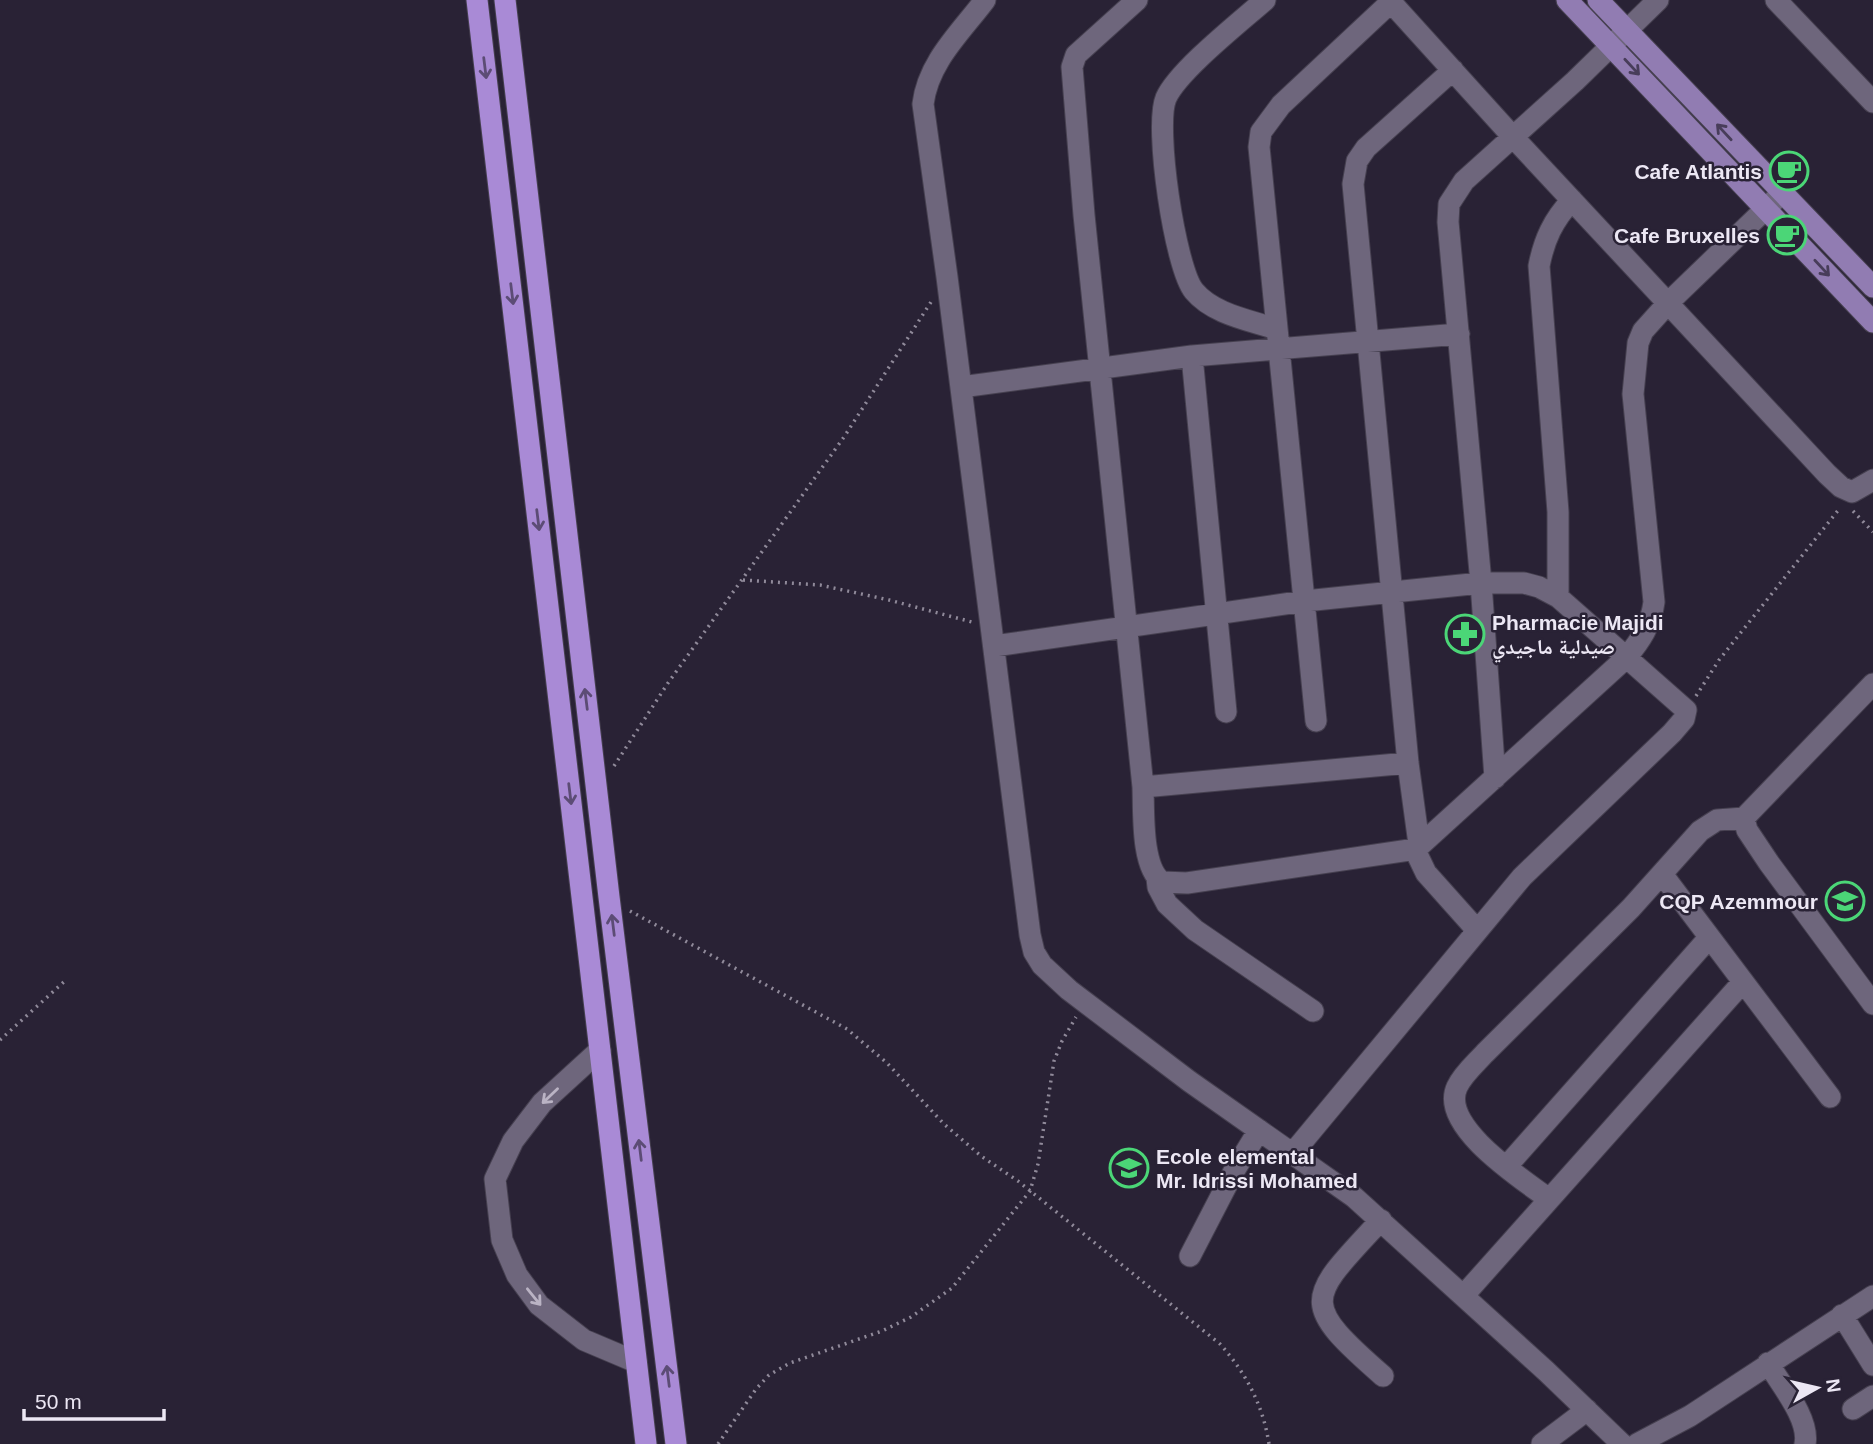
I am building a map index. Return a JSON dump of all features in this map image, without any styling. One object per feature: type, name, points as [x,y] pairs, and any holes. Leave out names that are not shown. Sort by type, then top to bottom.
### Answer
[{"type":"highway","points":[[477,0],[646,1444]]},
{"type":"highway","points":[[505,0],[609,897],[676,1444]]},
{"type":"main road","points":[[1567,0],[1873,322]]},
{"type":"main road","points":[[1598,0],[1873,287]]},
{"type":"street","points":[[985,0],[941,56],[925,88],[923,104],[1034,952],[1053,977],[1087,1004],[1381,1220],[1622,1444]]},
{"type":"street","points":[[1137,0],[1076,55],[1072,67],[1147,847],[1153,874],[1162,883],[1187,883],[1417,846],[1626,658],[1645,634],[1652,618],[1654,602],[1633,394],[1635,356],[1643,331],[1669,302],[1782,193]]},
{"type":"street","points":[[1265,0],[1174,86],[1163,109],[1161,129],[1172,211],[1184,271],[1189,283],[1211,304],[1277,339]]},
{"type":"street","points":[[1495,778],[1448,204],[1464,181],[1575,81],[1658,0]]},
{"type":"street","points":[[1776,0],[1873,103]]},
{"type":"street","points":[[1316,721],[1260,162],[1261,132],[1267,121],[1297,90],[1390,1],[1848,497],[1873,480]]},
{"type":"street","points":[[1453,70],[1366,148],[1357,160],[1354,171],[1354,211],[1393,591],[1417,846],[1415,855],[1426,873],[1476,929]]},
{"type":"street","points":[[1558,597],[1558,512],[1539,266],[1551,227],[1572,200]]},
{"type":"street","points":[[961,387],[1192,356],[1277,339],[1368,341],[1459,334]]},
{"type":"street","points":[[1192,356],[1226,712]]},
{"type":"street","points":[[993,636],[1128,628],[1305,601],[1481,583],[1524,583],[1558,597],[1686,710],[1684,719],[1672,733],[1522,877],[1476,929],[1293,1153]]},
{"type":"street","points":[[1549,1199],[1506,1167],[1478,1142],[1461,1122],[1454,1103],[1457,1087],[1485,1053],[1567,974],[1700,831],[1709,823],[1744,818],[1873,684]]},
{"type":"street","points":[[1143,787],[1408,763]]},
{"type":"street","points":[[1744,818],[1747,830],[1763,856],[1873,1004]]},
{"type":"street","points":[[1662,874],[1830,1097]]},
{"type":"street","points":[[1157,878],[1167,904],[1195,930],[1313,1011]]},
{"type":"street","points":[[1506,1167],[1709,939]]},
{"type":"street","points":[[1464,1295],[1742,983]]},
{"type":"street","points":[[600,1050],[542,1103],[513,1141],[495,1180],[502,1240],[517,1275],[539,1305],[584,1340],[636,1362]]},
{"type":"street","points":[[1190,1256],[1234,1171],[1259,1130]]},
{"type":"street","points":[[1381,1220],[1328,1279],[1321,1303],[1324,1315],[1334,1331],[1383,1377]]},
{"type":"street","points":[[1637,1444],[1690,1416],[1873,1296]]},
{"type":"street","points":[[1842,1315],[1873,1365]]},
{"type":"street","points":[[1768,1363],[1802,1419],[1806,1434],[1804,1444]]},
{"type":"street","points":[[1853,1409],[1873,1395]]},
{"type":"street","points":[[1542,1444],[1587,1410]]},
{"type":"path","points":[[610,772],[668,683],[844,437],[947,277]]},
{"type":"path","points":[[1686,710],[1719,660],[1848,497],[1873,533]]},
{"type":"path","points":[[744,580],[820,585],[889,600],[993,636]]},
{"type":"path","points":[[628,910],[847,1029],[887,1063],[944,1124],[981,1156],[1030,1191],[1220,1344],[1238,1364],[1250,1385],[1262,1415],[1269,1444]]},
{"type":"path","points":[[0,1040],[67,979]]},
{"type":"path","points":[[718,1444],[769,1375],[790,1363],[883,1331],[911,1317],[951,1288],[1030,1191],[1038,1164],[1054,1061],[1069,1026],[1087,1004]]},
{"type":"place","name":"Cafe Atlantis","points":[[1789,171]]},
{"type":"place","name":"Cafe Bruxelles","points":[[1787,235]]},
{"type":"place","name":"Pharmacie Majidi صيدلية ماجيدي","points":[[1465,634]]},
{"type":"place","name":"CQP Azemmour","points":[[1845,901]]},
{"type":"place","name":"Ecole elemental Mr. Idrissi Mohamed","points":[[1129,1168]]}]
